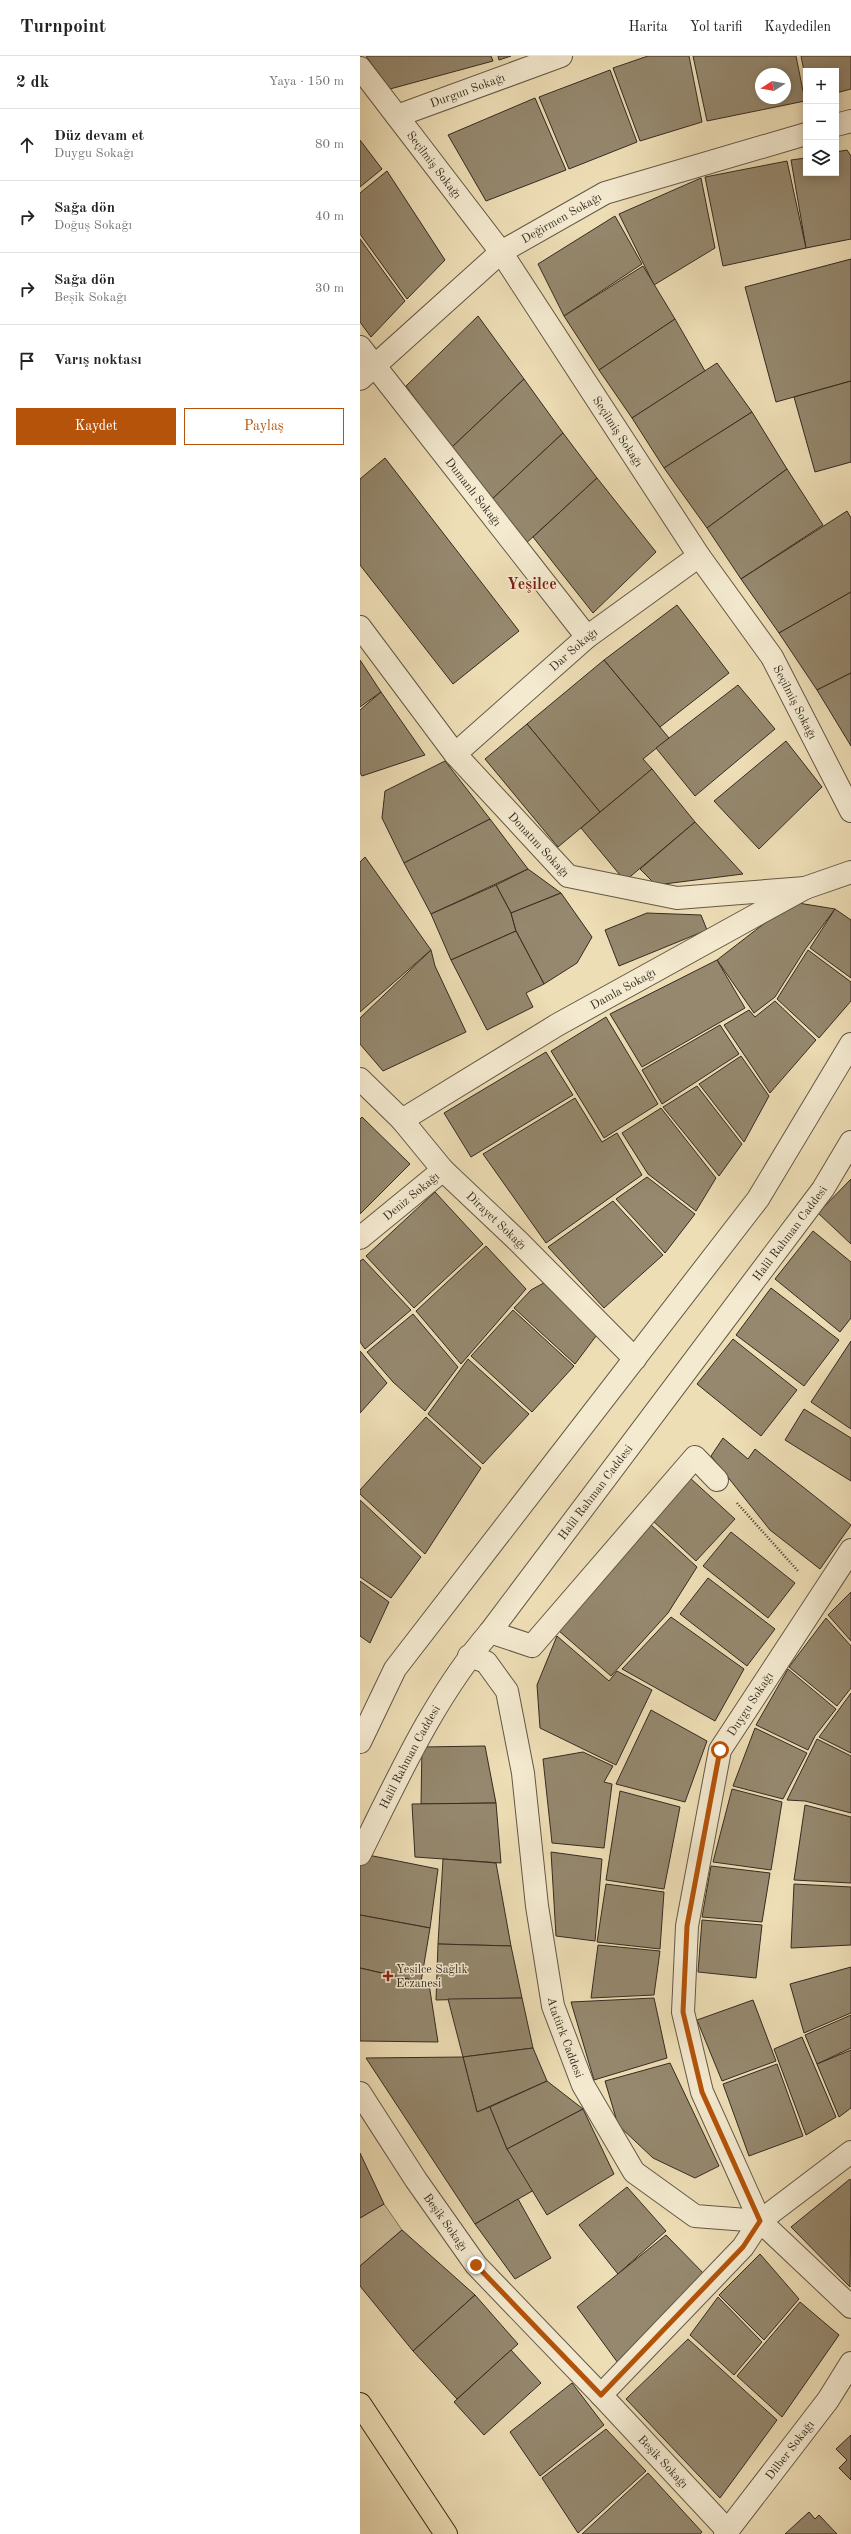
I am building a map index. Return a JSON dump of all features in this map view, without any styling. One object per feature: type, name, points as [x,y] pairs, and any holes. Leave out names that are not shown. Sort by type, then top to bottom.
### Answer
[{"type":"main road","points":[[360,2404],[446,2534]]},
{"type":"street","name":"Durgun Sokağı","points":[[397,116],[561,56]]},
{"type":"street","name":"Seçilmiş Sokağı","points":[[360,68],[501,252],[699,556],[772,657],[851,811]]},
{"type":"street","points":[[839,124],[851,121]]},
{"type":"street","name":"Değirmen Sokağı","points":[[367,372],[501,252],[605,193],[803,135]]},
{"type":"street","name":"Dumanlı Sokağı","points":[[360,347],[367,372],[587,637]]},
{"type":"street","name":"Dar Sokağı","points":[[455,754],[587,637],[699,556]]},
{"type":"street","name":"Donatım Sokağı","points":[[360,627],[455,754],[568,876],[678,898],[805,888]]},
{"type":"street","name":"Damla Sokağı","points":[[402,1120],[557,1025],[805,888],[851,872]]},
{"type":"street","points":[[360,1742],[395,1669],[758,1199],[851,1044]]},
{"type":"street","name":"Dirayet Sokağı","points":[[360,1079],[402,1120],[443,1170],[518,1241],[635,1359]]},
{"type":"street","name":"Halil Rahman Caddesi","points":[[360,1854],[413,1750],[469,1656],[490,1632],[824,1189],[851,1142]]},
{"type":"street","name":"Deniz Sokağı","points":[[360,1238],[443,1170]]},
{"type":"street","points":[[490,1632],[532,1646],[695,1458],[717,1480]]},
{"type":"street","name":"Duygu Sokağı","points":[[760,2221],[702,2092],[683,2012],[687,1926],[720,1750],[819,1596],[851,1550]]},
{"type":"street","name":"Atatürk Caddesi","points":[[469,1656],[486,1662],[507,1691],[523,1773],[537,1906],[553,2006],[583,2085],[634,2172],[695,2216],[760,2221]]},
{"type":"street","name":"Beşik Sokağı","points":[[360,2093],[416,2180],[476,2265],[601,2395],[726,2533]]},
{"type":"street","points":[[601,2395],[743,2247],[760,2221],[851,2152]]},
{"type":"street","points":[[760,2221],[851,2307]]},
{"type":"street","name":"Dilber Sokağı","points":[[726,2533],[828,2400],[851,2363]]},
{"type":"path","points":[[717,1480],[819,1596]]},
{"type":"shaded area","points":[[384,2204],[402,2230],[360,2266],[360,2218]]},
{"type":"building","points":[[366,56],[491,56],[493,61],[390,89]]},
{"type":"building","points":[[498,56],[511,56],[499,60]]},
{"type":"building","points":[[648,56],[689,56],[702,122],[640,141],[613,68]]},
{"type":"building","points":[[693,56],[796,56],[803,91],[803,101],[791,104],[791,68],[755,68],[755,104],[790,104],[707,121]]},
{"type":"building","points":[[801,56],[851,56],[851,89],[839,92],[839,68],[803,68]]},
{"type":"building","points":[[610,70],[637,142],[569,169],[539,97]]},
{"type":"building","points":[[535,98],[566,170],[486,201],[448,135]]},
{"type":"building","points":[[360,140],[382,169],[360,187]]},
{"type":"building","points":[[847,150],[851,156],[851,239],[806,248],[791,160],[803,158],[803,176],[839,176],[839,151]]},
{"type":"building","points":[[787,161],[806,248],[723,266],[705,177]]},
{"type":"building","points":[[387,171],[445,260],[407,299],[360,234],[360,193]]},
{"type":"building","points":[[701,178],[715,248],[654,285],[619,214]]},
{"type":"building","points":[[615,216],[642,264],[564,316],[538,264]]},
{"type":"building","points":[[360,239],[405,301],[371,337],[360,322]]},
{"type":"building","points":[[851,259],[851,381],[776,402],[745,287]]},
{"type":"building","points":[[643,266],[675,319],[599,370],[564,316]]},
{"type":"building","points":[[478,316],[524,379],[451,448],[406,386]]},
{"type":"building","points":[[675,319],[705,371],[632,418],[599,370]]},
{"type":"building","points":[[717,363],[752,412],[664,468],[632,418]]},
{"type":"building","points":[[524,379],[563,433],[490,501],[451,448]]},
{"type":"building","points":[[851,381],[851,462],[815,472],[794,397]]},
{"type":"building","points":[[752,412],[787,469],[707,528],[664,468]]},
{"type":"building","points":[[563,433],[597,478],[523,546],[490,501]]},
{"type":"building","points":[[385,458],[519,631],[453,684],[360,565],[360,479]]},
{"type":"building","points":[[787,469],[823,525],[741,579],[707,528]]},
{"type":"building","points":[[597,478],[656,552],[593,613],[533,537]]},
{"type":"building","points":[[847,511],[851,518],[851,592],[779,633],[741,579]]},
{"type":"building","points":[[851,592],[851,673],[817,690],[779,633]]},
{"type":"building","points":[[677,605],[729,673],[660,727],[604,660]]},
{"type":"building","points":[[360,660],[381,692],[360,707]]},
{"type":"building","points":[[604,660],[669,738],[643,759],[652,769],[600,812],[527,724]]},
{"type":"building","points":[[851,673],[851,746],[817,690]]},
{"type":"building","points":[[738,685],[775,729],[695,796],[656,748]]},
{"type":"building","points":[[381,692],[425,755],[362,776],[360,773],[360,710]]},
{"type":"building","points":[[527,724],[600,812],[558,847],[485,759]]},
{"type":"building","points":[[786,741],[822,787],[759,849],[714,801]]},
{"type":"building","points":[[445,761],[490,819],[404,863],[382,818],[385,791]]},
{"type":"building","points":[[652,769],[695,822],[625,881],[581,828]]},
{"type":"building","points":[[490,819],[528,869],[431,914],[404,863]]},
{"type":"building","points":[[695,822],[743,874],[656,885],[640,869]]},
{"type":"building","points":[[365,857],[431,950],[360,1012],[360,862]]},
{"type":"building","points":[[528,869],[561,893],[511,913],[496,885]]},
{"type":"building","points":[[496,885],[511,913],[516,931],[451,960],[431,914]]},
{"type":"building","points":[[561,893],[592,937],[577,963],[544,984],[516,931],[511,913]]},
{"type":"building","points":[[792,902],[835,909],[806,948],[775,997],[754,1013],[717,960]]},
{"type":"building","points":[[835,909],[851,920],[851,978],[810,948]]},
{"type":"building","points":[[647,913],[701,915],[707,930],[619,966],[605,930]]},
{"type":"building","points":[[516,931],[544,984],[526,993],[533,1007],[487,1030],[451,960]]},
{"type":"building","points":[[431,950],[435,966],[466,1032],[383,1071],[360,1044],[360,1018]]},
{"type":"building","points":[[808,950],[851,982],[851,1001],[819,1038],[777,999]]},
{"type":"building","points":[[717,960],[745,1008],[642,1067],[610,1014]]},
{"type":"building","points":[[775,1001],[816,1040],[770,1093],[724,1025],[749,1010],[755,1017]]},
{"type":"building","points":[[606,1017],[658,1104],[604,1138],[551,1051]]},
{"type":"building","points":[[720,1025],[739,1054],[662,1104],[642,1070]]},
{"type":"building","points":[[546,1052],[573,1095],[471,1157],[444,1113]]},
{"type":"building","points":[[741,1056],[769,1096],[744,1142],[699,1084]]},
{"type":"building","points":[[697,1086],[742,1144],[719,1176],[663,1107]]},
{"type":"building","points":[[575,1098],[602,1142],[617,1133],[642,1175],[546,1243],[483,1154]]},
{"type":"building","points":[[661,1108],[716,1178],[696,1211],[648,1174],[622,1133]]},
{"type":"building","points":[[362,1117],[410,1164],[360,1214],[360,1119]]},
{"type":"building","points":[[647,1177],[695,1214],[665,1253],[616,1199]]},
{"type":"building","points":[[851,1179],[851,1244],[818,1213]]},
{"type":"building","points":[[435,1192],[483,1244],[414,1308],[366,1256]]},
{"type":"building","points":[[613,1201],[663,1255],[604,1308],[548,1247]]},
{"type":"building","points":[[813,1231],[851,1262],[851,1318],[840,1332],[775,1279]]},
{"type":"building","points":[[486,1246],[526,1289],[461,1364],[416,1311]]},
{"type":"building","points":[[363,1259],[411,1310],[365,1349],[360,1342],[360,1261]]},
{"type":"building","points":[[551,1279],[596,1336],[575,1364],[514,1308],[531,1290]]},
{"type":"building","points":[[771,1288],[839,1340],[804,1386],[736,1335]]},
{"type":"building","points":[[513,1310],[574,1366],[532,1412],[471,1356]]},
{"type":"building","points":[[413,1314],[458,1367],[425,1411],[393,1382],[367,1352]]},
{"type":"building","points":[[733,1339],[797,1390],[761,1436],[697,1384]]},
{"type":"building","points":[[851,1341],[851,1429],[811,1402]]},
{"type":"building","points":[[360,1351],[387,1383],[360,1413]]},
{"type":"building","points":[[468,1359],[529,1414],[483,1464],[428,1414]]},
{"type":"building","points":[[804,1409],[851,1438],[851,1481],[785,1440]]},
{"type":"building","points":[[426,1417],[481,1468],[425,1554],[360,1494],[360,1490]]},
{"type":"building","points":[[723,1438],[748,1459],[755,1449],[851,1525],[820,1569],[770,1530],[711,1456]]},
{"type":"building","points":[[690,1478],[735,1519],[696,1561],[652,1520]]},
{"type":"building","points":[[360,1500],[421,1557],[391,1598],[360,1577]]},
{"type":"building","points":[[650,1524],[697,1567],[668,1613],[611,1676],[559,1631]]},
{"type":"building","points":[[731,1532],[795,1583],[768,1618],[703,1566]]},
{"type":"building","points":[[708,1578],[775,1629],[747,1666],[680,1614]]},
{"type":"building","points":[[360,1581],[389,1602],[370,1643],[360,1636]]},
{"type":"building","points":[[851,1592],[851,1641],[828,1615]]},
{"type":"building","points":[[671,1617],[744,1669],[715,1721],[622,1669]]},
{"type":"building","points":[[826,1618],[851,1646],[851,1688],[837,1706],[789,1667]]},
{"type":"building","points":[[557,1636],[609,1681],[617,1671],[652,1690],[616,1765],[540,1728],[537,1685]]},
{"type":"building","points":[[788,1669],[836,1709],[815,1736],[808,1750],[756,1725]]},
{"type":"building","points":[[851,1693],[851,1753],[819,1737]]},
{"type":"building","points":[[651,1710],[707,1741],[685,1802],[616,1784]]},
{"type":"building","points":[[755,1728],[807,1753],[783,1799],[733,1786]]},
{"type":"building","points":[[817,1739],[851,1756],[851,1813],[805,1801],[787,1800]]},
{"type":"building","points":[[485,1746],[496,1803],[421,1804],[422,1747]]},
{"type":"building","points":[[583,1752],[613,1766],[604,1782],[612,1784],[604,1848],[552,1843],[543,1759]]},
{"type":"building","points":[[732,1789],[782,1802],[771,1870],[713,1862]]},
{"type":"building","points":[[620,1791],[680,1807],[664,1889],[606,1880]]},
{"type":"building","points":[[496,1803],[501,1863],[415,1857],[412,1804]]},
{"type":"building","points":[[805,1805],[851,1817],[851,1883],[794,1880]]},
{"type":"building","points":[[551,1852],[602,1859],[595,1941],[556,1936]]},
{"type":"building","points":[[363,1854],[438,1869],[430,1928],[360,1915],[360,1866]]},
{"type":"building","points":[[443,1859],[496,1863],[511,1946],[438,1944]]},
{"type":"building","points":[[711,1866],[770,1873],[762,1922],[702,1917]]},
{"type":"building","points":[[606,1884],[664,1892],[660,1949],[597,1942]]},
{"type":"building","points":[[794,1884],[851,1887],[851,1945],[791,1948]]},
{"type":"building","points":[[360,1915],[430,1928],[421,1982],[360,1968]]},
{"type":"building","points":[[702,1920],[762,1925],[756,1978],[698,1972]]},
{"type":"building","points":[[438,1944],[511,1946],[522,1998],[436,2000]]},
{"type":"building","points":[[598,1945],[660,1951],[654,1995],[591,1998]]},
{"type":"building","points":[[851,1967],[851,2013],[804,2033],[790,1984]]},
{"type":"building","points":[[360,1968],[429,1984],[438,2042],[360,2041]]},
{"type":"building","points":[[522,1998],[533,2048],[463,2057],[448,1999]]},
{"type":"building","points":[[654,1998],[667,2058],[594,2080],[571,2002]]},
{"type":"building","points":[[753,2000],[776,2061],[722,2081],[697,2020]]},
{"type":"building","points":[[851,2015],[851,2048],[817,2064],[805,2035]]},
{"type":"building","points":[[802,2037],[836,2117],[806,2135],[774,2049]]},
{"type":"building","points":[[533,2048],[547,2081],[477,2112],[463,2057]]},
{"type":"building","points":[[851,2050],[851,2108],[839,2117],[817,2064]]},
{"type":"building","points":[[463,2057],[477,2112],[490,2107],[507,2149],[534,2190],[475,2224],[366,2058]]},
{"type":"building","points":[[670,2063],[719,2166],[695,2178],[653,2158],[618,2125],[605,2081]]},
{"type":"building","points":[[777,2064],[803,2136],[749,2156],[723,2084]]},
{"type":"building","points":[[547,2081],[583,2109],[507,2149],[490,2107]]},
{"type":"building","points":[[583,2109],[614,2174],[547,2215],[507,2149]]},
{"type":"building","points":[[360,2153],[384,2204],[360,2218]]},
{"type":"building","points":[[850,2179],[851,2181],[850,2287],[791,2227]]},
{"type":"building","points":[[627,2187],[666,2231],[618,2274],[579,2225]]},
{"type":"building","points":[[518,2199],[551,2258],[515,2279],[475,2224]]},
{"type":"building","points":[[402,2230],[475,2295],[413,2351],[360,2286],[360,2266]]},
{"type":"building","points":[[666,2235],[707,2277],[618,2363],[577,2307]]},
{"type":"building","points":[[760,2254],[799,2299],[764,2340],[719,2295]]},
{"type":"building","points":[[475,2295],[518,2344],[457,2399],[413,2351]]},
{"type":"building","points":[[718,2297],[762,2342],[734,2375],[690,2335]]},
{"type":"building","points":[[800,2302],[839,2335],[782,2417],[737,2376]]},
{"type":"building","points":[[688,2339],[777,2420],[720,2498],[626,2399]]},
{"type":"building","points":[[511,2350],[541,2383],[484,2435],[454,2402]]},
{"type":"building","points":[[572,2383],[604,2425],[540,2476],[510,2432]]},
{"type":"building","points":[[606,2429],[646,2471],[578,2533],[542,2478]]},
{"type":"building","points":[[851,2435],[851,2480],[839,2468],[847,2460],[836,2449]]},
{"type":"building","points":[[648,2473],[702,2532],[700,2534],[582,2534]]},
{"type":"building","points":[[809,2512],[815,2519],[819,2515],[837,2534],[785,2534]]},
{"type":"place","name":"Yeşilce Sağlık Eczanesi","points":[[388,1976]]},
{"type":"district","name":"Yeşilce","points":[[532,583]]},
{"type":"route","points":[[476,2265],[601,2395],[743,2247],[760,2221],[702,2092],[683,2012],[687,1926],[720,1750]]}]
